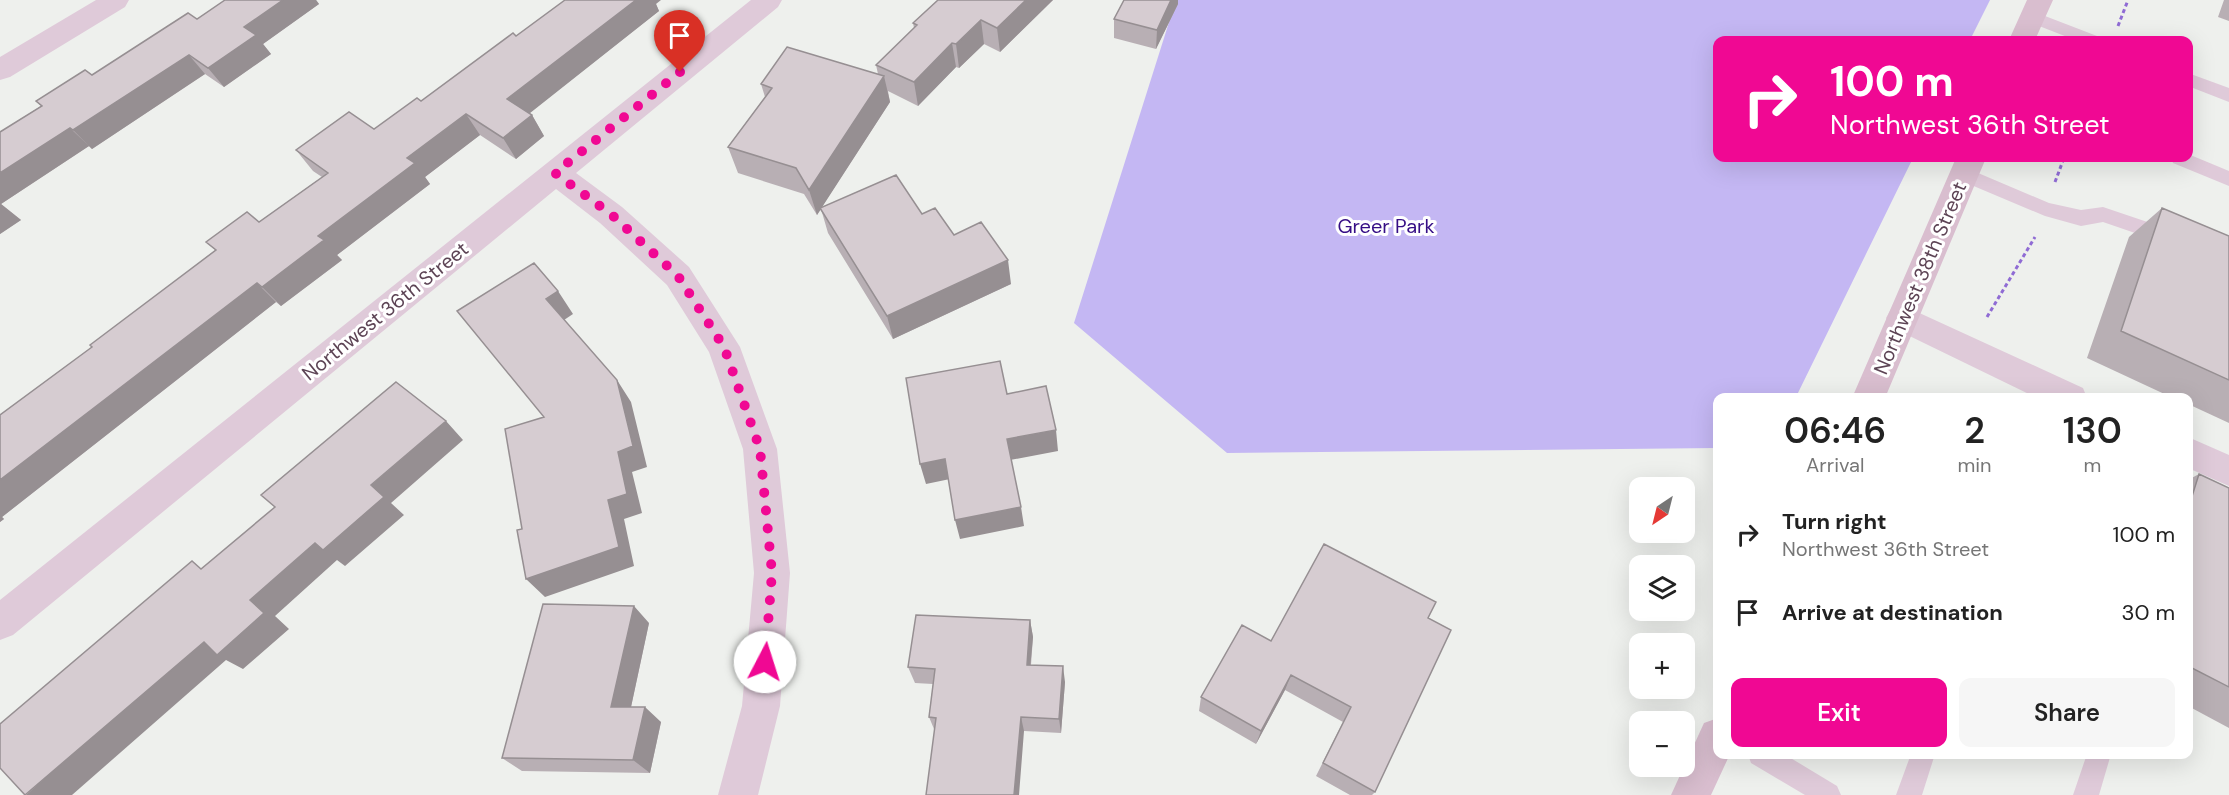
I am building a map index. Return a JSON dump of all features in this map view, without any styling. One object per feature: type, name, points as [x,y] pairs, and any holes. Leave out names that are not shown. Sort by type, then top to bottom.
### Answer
[{"type":"main road","name":"Northwest 38th Street","points":[[1870,393],[1968,166]]},
{"type":"main road","points":[[1691,795],[1713,748]]},
{"type":"street","points":[[0,70],[116,0]]},
{"type":"street","name":"Northwest 36th Street","points":[[0,623],[769,0]]},
{"type":"street","points":[[555,173],[612,215],[678,276],[724,347],[760,449],[772,573],[761,706],[738,795]]},
{"type":"street","points":[[1902,318],[2061,393]]},
{"type":"street","points":[[2193,454],[2229,471]]},
{"type":"lane","points":[[2031,19],[2080,36]]},
{"type":"lane","points":[[2193,81],[2229,95]]},
{"type":"lane","points":[[2190,162],[2229,178]]},
{"type":"lane","points":[[1968,166],[2045,208],[2080,218],[2103,214],[2186,244]]},
{"type":"lane","points":[[1768,759],[1828,795]]},
{"type":"lane","points":[[1909,795],[1921,759]]},
{"type":"lane","points":[[2086,795],[2097,759]]},
{"type":"path","points":[[2117,30],[2128,0]]},
{"type":"path","points":[[1970,350],[2035,237],[2062,162]]},
{"type":"green space","name":"Greer Park","points":[[1176,0],[1990,0],[1972,36],[1713,36],[1713,162],[1911,162],[1798,393],[1713,393],[1713,448],[1227,453],[1074,323]]},
{"type":"building","points":[[225,0],[283,0],[244,27],[256,35],[208,68],[189,55],[73,130],[70,128],[0,173],[0,132],[42,106],[36,101],[85,70],[92,75],[188,13],[197,19]]},
{"type":"building","points":[[565,0],[636,0],[507,99],[532,115],[503,138],[466,114],[407,158],[415,163],[318,236],[324,240],[262,287],[257,283],[0,480],[0,415],[92,347],[90,345],[216,250],[206,242],[247,212],[259,222],[328,173],[296,150],[349,112],[374,129],[417,98],[421,101],[513,33],[516,36]]},
{"type":"building","points":[[938,0],[1026,0],[997,28],[981,20],[956,44],[952,43],[914,82],[876,65],[917,25],[913,23]]},
{"type":"building","points":[[1124,0],[1171,0],[1157,30],[1114,19]]},
{"type":"building","points":[[787,47],[884,76],[809,190],[796,168],[728,147],[772,88],[761,84]]},
{"type":"building","points":[[896,175],[922,214],[935,208],[954,235],[981,222],[1008,260],[887,316],[820,208]]},
{"type":"building","points":[[2162,208],[2229,236],[2229,380],[2121,331]]},
{"type":"building","points":[[534,263],[558,291],[546,299],[617,380],[633,446],[618,452],[627,494],[608,500],[619,547],[526,579],[517,530],[522,529],[505,429],[544,417],[457,311]]},
{"type":"building","points":[[1000,361],[1007,394],[1046,386],[1056,430],[1007,439],[1021,507],[955,520],[945,459],[920,464],[906,378]]},
{"type":"building","points":[[396,382],[446,421],[371,485],[384,497],[323,550],[315,543],[250,600],[264,613],[217,655],[204,642],[25,795],[0,768],[0,724],[192,561],[201,569],[275,507],[261,495]]},
{"type":"building","points":[[2199,474],[2229,488],[2229,687],[2193,669],[2193,493]]},
{"type":"building","points":[[1324,544],[1436,602],[1428,618],[1451,630],[1375,792],[1323,763],[1351,707],[1291,675],[1261,731],[1201,697],[1242,625],[1271,641]]},
{"type":"building","points":[[543,604],[634,606],[611,707],[645,707],[633,760],[502,758]]},
{"type":"building","points":[[916,615],[1030,620],[1027,665],[1063,666],[1059,719],[1021,717],[1014,795],[926,795],[936,718],[929,717],[935,669],[908,667]]},
{"type":"route","points":[[680,72],[555,173],[612,215],[678,276],[724,347],[760,449],[772,573],[765,662]]}]
